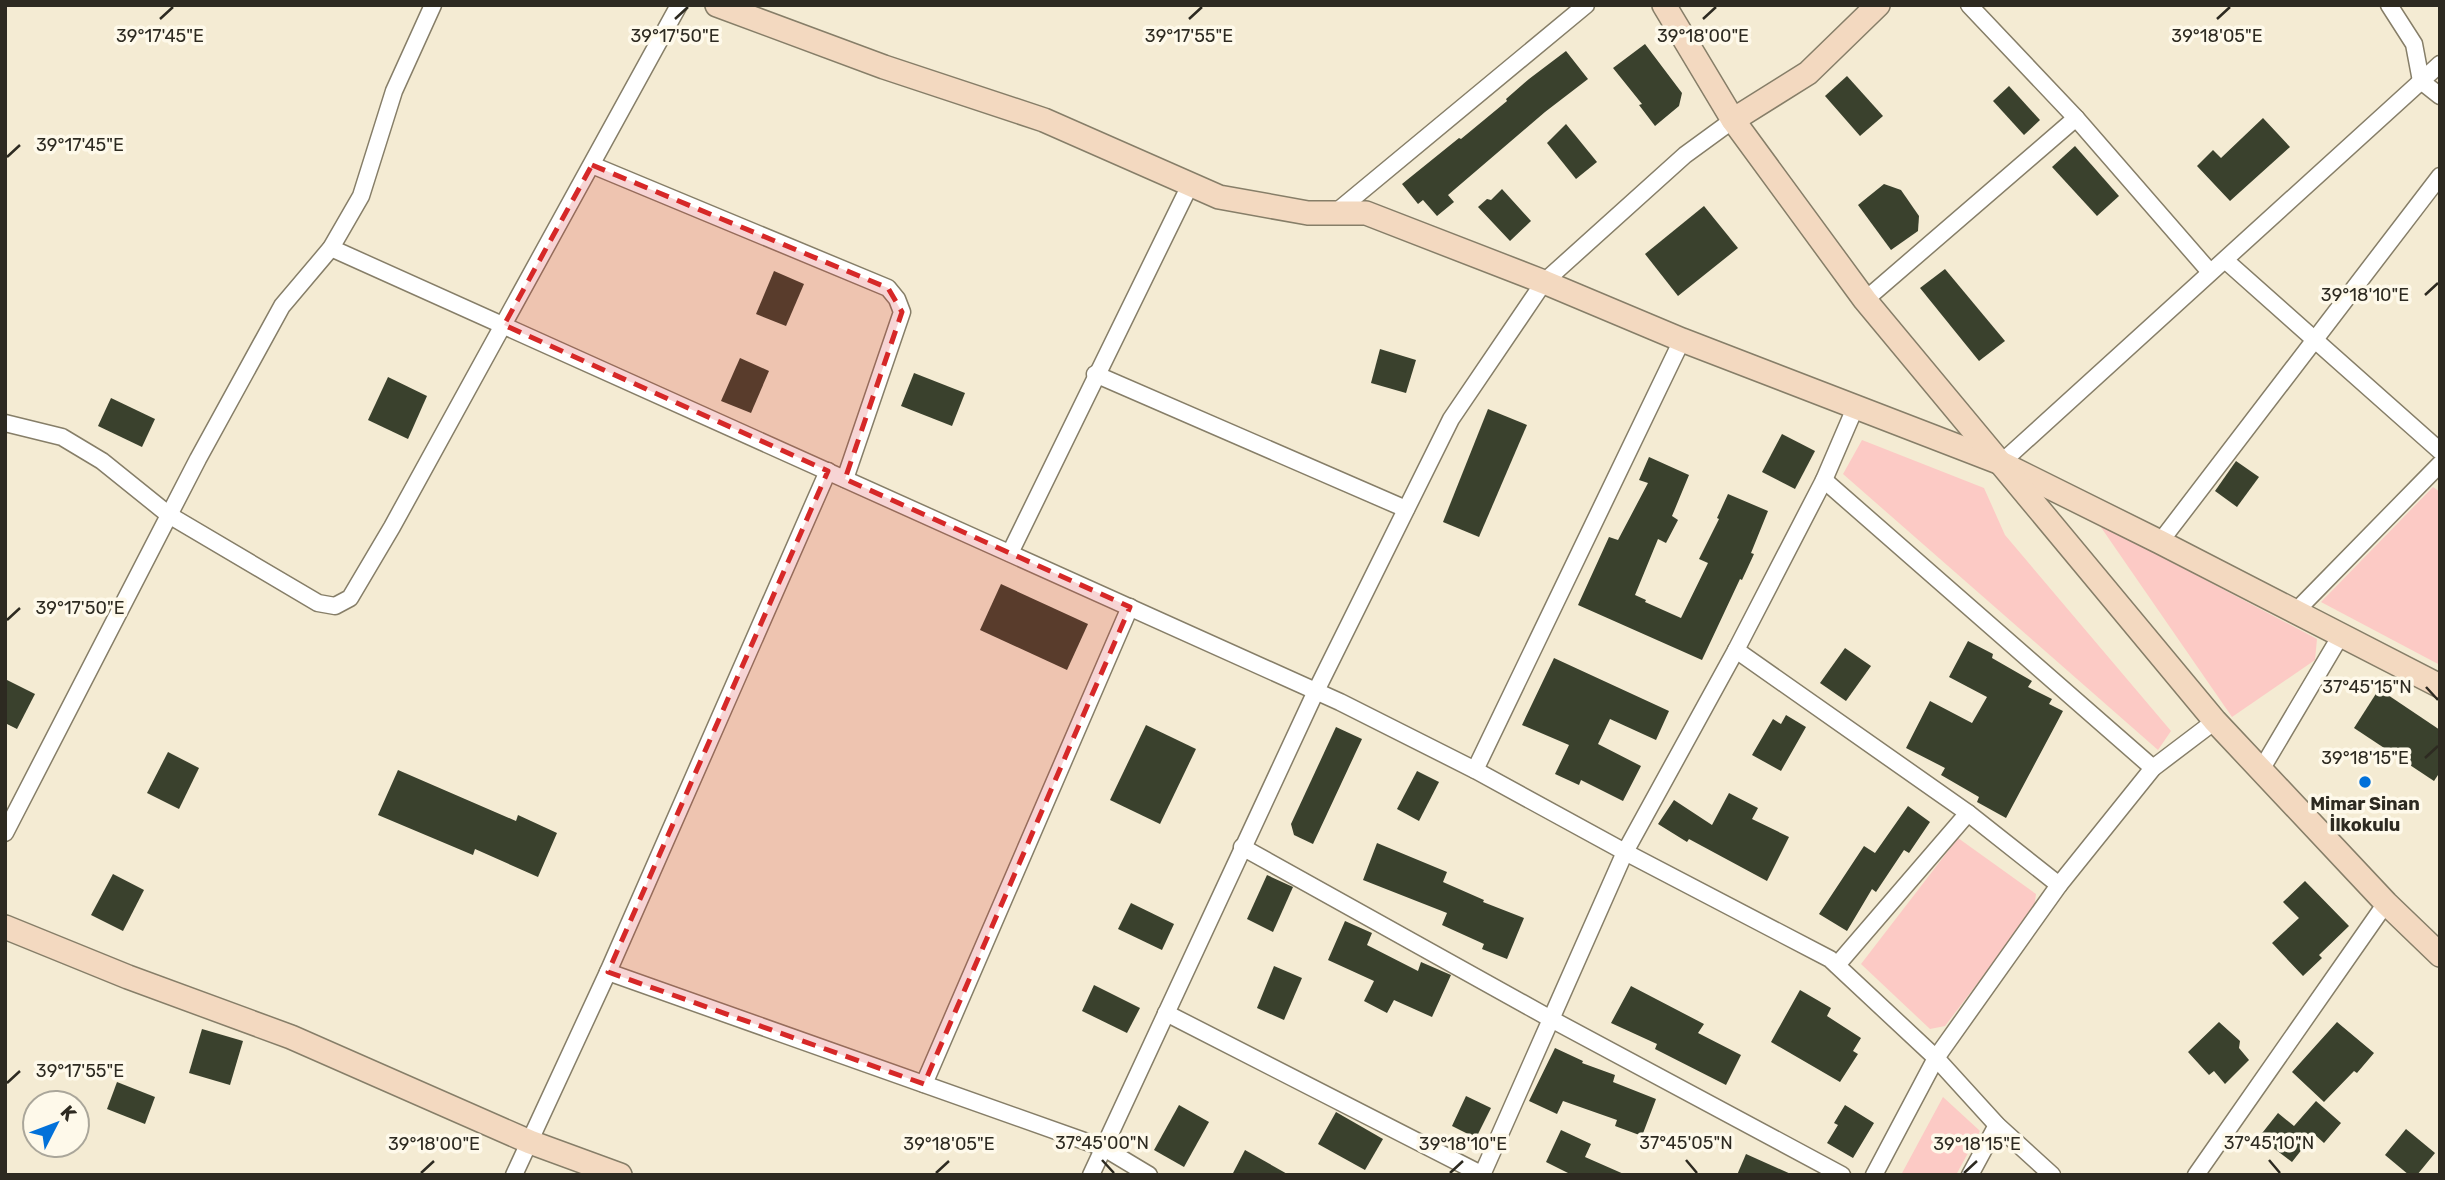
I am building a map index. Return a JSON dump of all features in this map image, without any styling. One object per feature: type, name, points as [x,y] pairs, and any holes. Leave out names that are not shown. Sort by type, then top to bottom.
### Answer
[{"type":"street","points":[[5,833],[169,515],[282,306],[331,248],[361,196],[394,91],[433,5]]},
{"type":"street","points":[[5,423],[62,437],[102,461],[169,515],[318,603],[335,606],[350,598],[504,326],[679,5]]},
{"type":"street","points":[[717,5],[884,67],[1044,120],[1219,197],[1308,213],[1366,213],[1544,282],[1682,340],[2001,463],[2439,685]]},
{"type":"street","points":[[1335,213],[1586,5]]},
{"type":"street","points":[[1664,5],[1733,120],[1865,300],[2216,721],[2386,903],[2440,955]]},
{"type":"street","points":[[1091,1175],[1316,691],[1451,419],[1544,282],[1685,155],[1733,120],[1808,72],[1878,5]]},
{"type":"street","points":[[1969,5],[2076,118],[2210,272]]},
{"type":"street","points":[[2389,5],[2414,44],[2421,81],[2440,96]]},
{"type":"street","points":[[2001,463],[2440,64]]},
{"type":"street","points":[[1865,300],[2076,118]]},
{"type":"street","points":[[592,165],[888,288],[897,299],[902,312],[845,479]]},
{"type":"street","points":[[2160,542],[2440,176]]},
{"type":"street","points":[[1010,553],[1190,185]]},
{"type":"street","points":[[331,248],[1316,691],[1475,769],[1625,852],[1830,959],[1936,1058],[1997,1125],[2052,1175]]},
{"type":"street","points":[[2225,260],[2440,451]]},
{"type":"street","points":[[1475,769],[1682,340]]},
{"type":"street","points":[[1096,374],[1406,509]]},
{"type":"street","points":[[1166,1013],[1483,1175],[1625,852],[1736,650],[1824,480],[1855,408]]},
{"type":"street","points":[[2296,611],[2438,468]]},
{"type":"street","points":[[514,1175],[608,972],[828,471]]},
{"type":"street","points":[[1824,480],[2153,768]]},
{"type":"street","points":[[924,1084],[1130,607]]},
{"type":"street","points":[[2261,770],[2341,635]]},
{"type":"street","points":[[1736,650],[1968,813],[2059,885]]},
{"type":"street","points":[[1874,1175],[1936,1058],[2059,885],[2153,768],[2216,721]]},
{"type":"street","points":[[1837,965],[1968,813]]},
{"type":"street","points":[[1242,847],[1842,1175]]},
{"type":"street","points":[[2196,1175],[2386,903]]},
{"type":"street","points":[[5,927],[128,977],[291,1037],[530,1142],[620,1175]]},
{"type":"street","points":[[608,972],[1104,1148],[1149,1175]]},
{"type":"street","points":[[1970,1175],[1997,1125]]},
{"type":"highlighted area","points":[[592,165],[888,288],[902,312],[845,479],[1130,607],[924,1084],[608,972],[828,471],[504,325]]},
{"type":"shaded area","points":[[1862,440],[1984,488],[2005,535],[2171,731],[2158,750],[1843,474]]},
{"type":"shaded area","points":[[2433,487],[2440,492],[2440,665],[2321,602]]},
{"type":"shaded area","points":[[2098,523],[2317,639],[2315,660],[2232,717]]},
{"type":"shaded area","points":[[1958,838],[2036,894],[2034,909],[1945,1026],[1930,1029],[1861,964]]},
{"type":"shaded area","points":[[1943,1097],[1980,1131],[1956,1175],[1901,1175]]},
{"type":"building","points":[[1645,44],[1682,93],[1679,106],[1655,126],[1639,105],[1642,104],[1613,68]]},
{"type":"building","points":[[1566,51],[1588,79],[1448,195],[1454,202],[1437,216],[1423,200],[1418,204],[1402,184],[1461,139],[1529,79]]},
{"type":"building","points":[[1847,76],[1883,116],[1860,136],[1825,96]]},
{"type":"building","points":[[2009,86],[2040,120],[2024,135],[1993,101]]},
{"type":"building","points":[[2263,118],[2290,147],[2230,201],[2197,166],[2213,150],[2221,158]]},
{"type":"building","points":[[1566,124],[1597,162],[1576,179],[1547,143]]},
{"type":"building","points":[[2075,146],[2119,196],[2097,216],[2052,167]]},
{"type":"building","points":[[1884,184],[1901,190],[1919,216],[1918,231],[1891,250],[1858,205]]},
{"type":"building","points":[[1502,189],[1531,221],[1510,241],[1478,207],[1487,199],[1491,200]]},
{"type":"building","points":[[1704,206],[1738,248],[1678,296],[1645,254]]},
{"type":"building","points":[[1945,269],[2005,341],[1979,361],[1920,288]]},
{"type":"building","points":[[774,271],[804,284],[786,326],[756,314]]},
{"type":"building","points":[[1380,349],[1416,360],[1406,393],[1371,383]]},
{"type":"building","points":[[740,358],[769,371],[751,413],[721,401]]},
{"type":"building","points":[[914,373],[965,393],[952,426],[901,406]]},
{"type":"building","points":[[388,377],[427,396],[408,439],[368,420]]},
{"type":"building","points":[[111,398],[155,419],[142,447],[98,426]]},
{"type":"building","points":[[1488,409],[1527,425],[1479,537],[1443,522]]},
{"type":"building","points":[[1782,434],[1815,451],[1795,489],[1762,472]]},
{"type":"building","points":[[1649,457],[1689,475],[1672,516],[1678,520],[1666,543],[1658,539],[1635,595],[1646,600],[1645,602],[1681,618],[1708,563],[1699,559],[1728,494],[1768,511],[1751,553],[1754,554],[1702,660],[1578,605],[1609,537],[1618,540],[1648,483],[1639,480]]},
{"type":"building","points":[[2236,461],[2259,477],[2237,507],[2215,491]]},
{"type":"building","points":[[1001,584],[1088,624],[1067,670],[980,630]]},
{"type":"building","points":[[1968,641],[1993,654],[1992,658],[2032,681],[2028,687],[2052,699],[2049,704],[2063,711],[2006,818],[1977,802],[1979,797],[1941,775],[1945,768],[1906,748],[1930,701],[1972,723],[1987,697],[1949,677]]},
{"type":"building","points":[[1845,648],[1871,666],[1846,701],[1820,683]]},
{"type":"building","points":[[1554,658],[1669,711],[1656,740],[1610,719],[1598,744],[1641,766],[1623,801],[1581,780],[1579,785],[1555,774],[1569,745],[1522,725]]},
{"type":"building","points":[[5,679],[35,694],[17,729],[5,723]]},
{"type":"building","points":[[2379,689],[2440,730],[2440,772],[2434,781],[2354,728]]},
{"type":"building","points":[[1786,715],[1806,727],[1781,771],[1752,755],[1773,719],[1781,724]]},
{"type":"building","points":[[1146,725],[1196,749],[1160,824],[1110,800]]},
{"type":"building","points":[[1336,727],[1362,739],[1313,844],[1294,835],[1291,824]]},
{"type":"building","points":[[168,752],[199,768],[179,809],[147,793]]},
{"type":"building","points":[[398,770],[516,821],[518,815],[557,833],[538,877],[475,849],[473,855],[378,815]]},
{"type":"building","points":[[1417,771],[1439,782],[1419,821],[1397,809]]},
{"type":"building","points":[[1729,793],[1758,808],[1752,819],[1789,837],[1767,881],[1689,839],[1687,842],[1658,824],[1674,800],[1712,825]]},
{"type":"building","points":[[1908,806],[1930,822],[1909,853],[1904,850],[1876,892],[1872,889],[1847,931],[1819,914],[1864,846],[1875,853]]},
{"type":"building","points":[[1377,843],[1447,872],[1443,882],[1524,918],[1507,959],[1482,949],[1484,944],[1442,925],[1447,913],[1363,880]]},
{"type":"building","points":[[113,874],[144,890],[123,931],[91,915]]},
{"type":"building","points":[[1267,875],[1293,887],[1273,932],[1247,919]]},
{"type":"building","points":[[2305,881],[2349,926],[2319,955],[2322,958],[2303,976],[2272,943],[2299,918],[2283,902]]},
{"type":"building","points":[[1131,903],[1174,924],[1162,950],[1118,929]]},
{"type":"building","points":[[1345,921],[1372,933],[1367,945],[1418,971],[1421,962],[1451,975],[1432,1017],[1394,1000],[1387,1013],[1364,1001],[1374,981],[1328,960]]},
{"type":"building","points":[[1274,966],[1302,978],[1284,1020],[1257,1008]]},
{"type":"building","points":[[1094,985],[1140,1008],[1127,1033],[1082,1011]]},
{"type":"building","points":[[1631,986],[1704,1024],[1698,1033],[1741,1055],[1726,1085],[1655,1049],[1657,1044],[1611,1023]]},
{"type":"building","points":[[1800,990],[1831,1008],[1827,1016],[1861,1038],[1853,1051],[1858,1054],[1840,1082],[1771,1042]]},
{"type":"building","points":[[2219,1022],[2240,1041],[2239,1048],[2249,1060],[2225,1084],[2214,1071],[2209,1075],[2188,1052]]},
{"type":"building","points":[[2337,1022],[2374,1053],[2357,1073],[2354,1071],[2324,1102],[2292,1072]]},
{"type":"building","points":[[202,1029],[243,1041],[230,1085],[189,1073]]},
{"type":"building","points":[[1555,1048],[1583,1061],[1582,1063],[1615,1075],[1613,1082],[1656,1099],[1642,1136],[1615,1126],[1617,1120],[1563,1101],[1557,1114],[1529,1101]]},
{"type":"building","points":[[117,1082],[155,1097],[145,1124],[107,1109]]},
{"type":"building","points":[[1466,1096],[1491,1108],[1476,1138],[1452,1126]]},
{"type":"building","points":[[2316,1101],[2341,1123],[2324,1143],[2314,1134],[2292,1162],[2259,1137],[2278,1113],[2294,1126]]},
{"type":"building","points":[[1179,1105],[1209,1122],[1184,1167],[1154,1150]]},
{"type":"building","points":[[1845,1105],[1874,1123],[1853,1158],[1827,1143],[1838,1125],[1834,1123]]},
{"type":"building","points":[[1336,1112],[1383,1139],[1365,1170],[1318,1144]]},
{"type":"building","points":[[2406,1129],[2435,1153],[2417,1175],[2409,1175],[2385,1155]]},
{"type":"building","points":[[1561,1130],[1591,1144],[1585,1157],[1626,1175],[1572,1175],[1546,1162]]},
{"type":"building","points":[[1245,1150],[1289,1175],[1232,1175]]},
{"type":"building","points":[[1746,1154],[1793,1175],[1737,1175]]},
{"type":"place","name":"Mimar Sinan İlkokulu","points":[[2365,782]]}]
